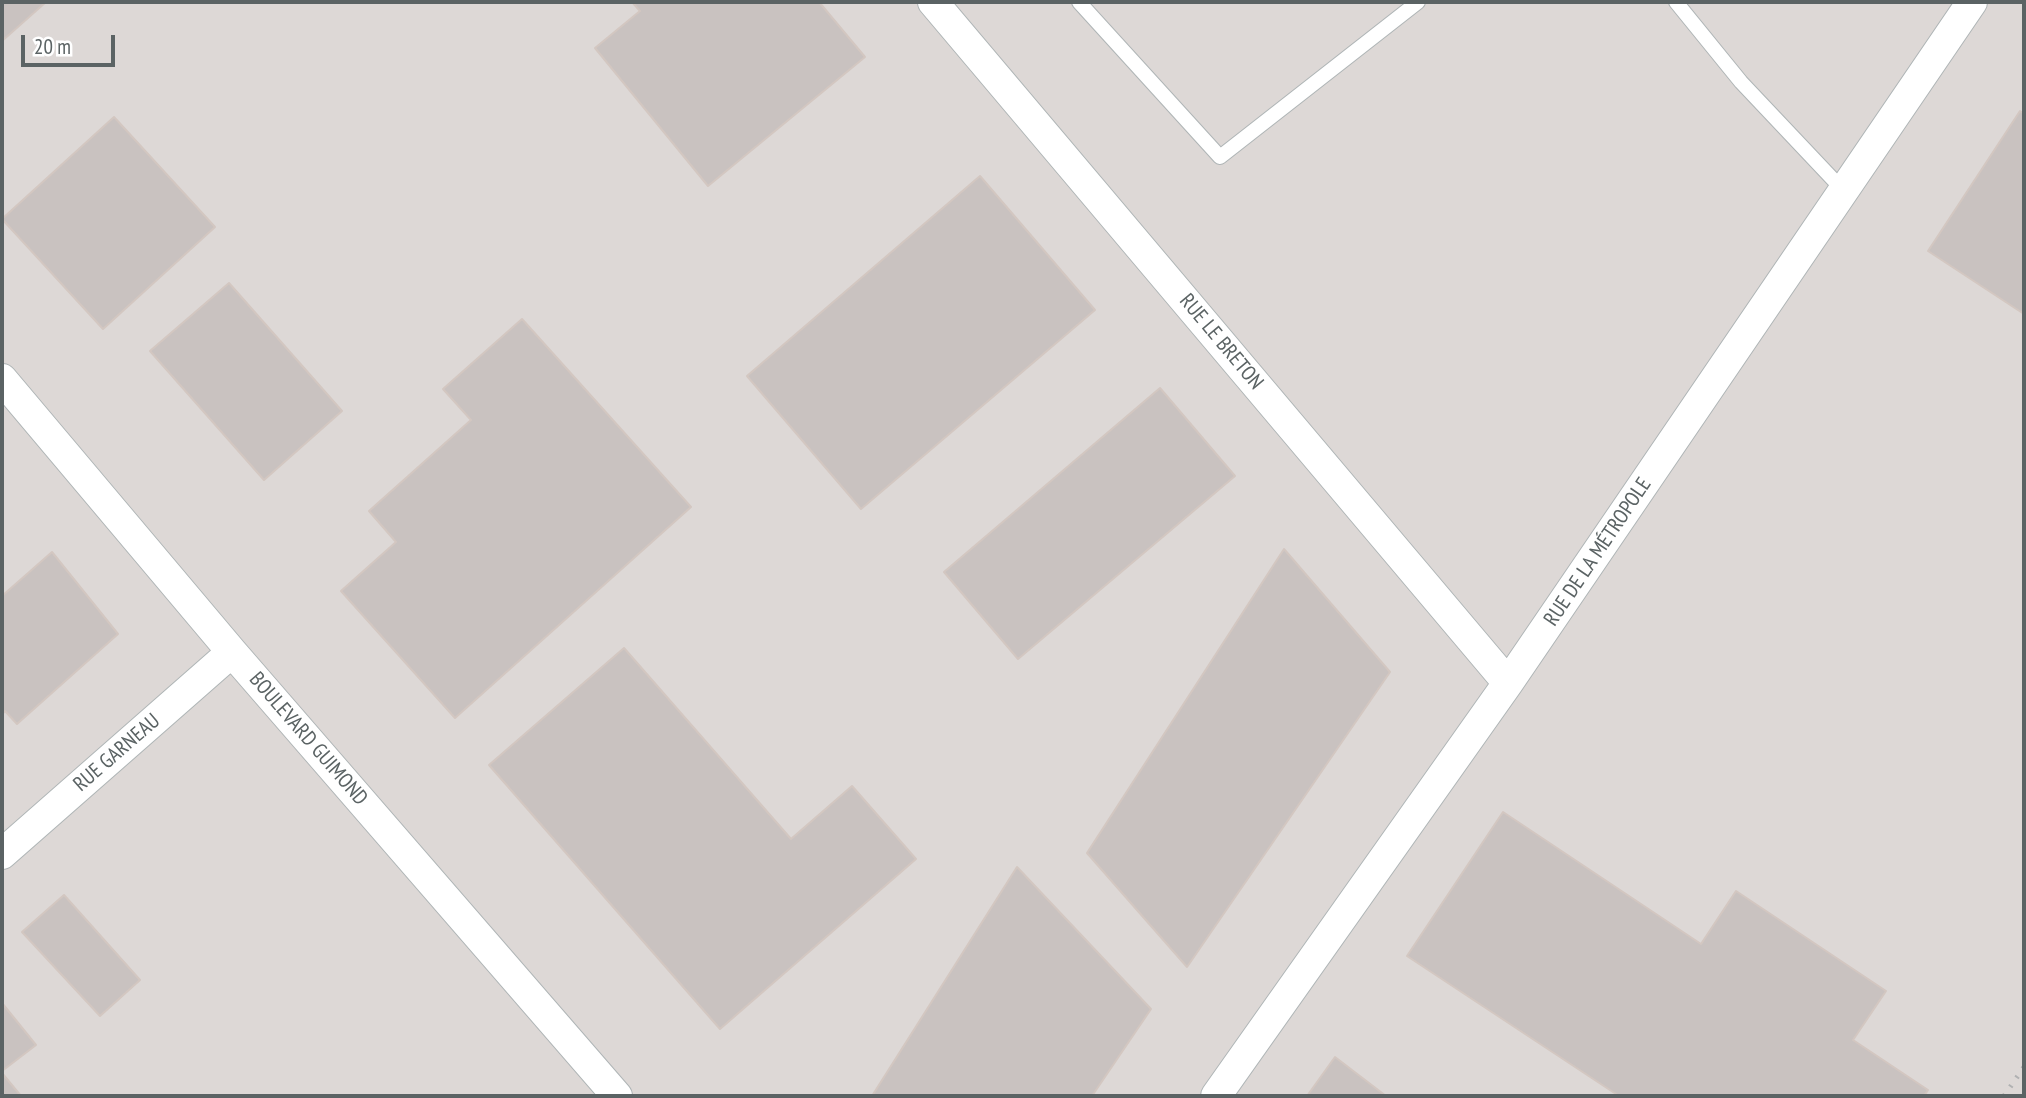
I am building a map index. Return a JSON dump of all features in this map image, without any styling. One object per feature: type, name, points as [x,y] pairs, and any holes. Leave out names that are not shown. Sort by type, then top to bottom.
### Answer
[{"type":"street","name":"RUE LE BRETON","points":[[933,2],[1508,683]]},
{"type":"street","name":"RUE DE LA MÉTROPOLE","points":[[1216,1096],[1508,683],[1972,2]]},
{"type":"street","name":"BOULEVARD GUIMOND","points":[[2,379],[232,652],[617,1096]]},
{"type":"street","name":"RUE GARNEAU","points":[[2,854],[232,652]]},
{"type":"lane","points":[[1079,2],[1220,157],[1418,2]]},
{"type":"lane","points":[[1676,2],[1741,82],[1844,191]]},
{"type":"shaded area","points":[[2,2],[2024,2],[2024,1096],[2,1096]]},
{"type":"building","points":[[2,2],[46,2],[2,41]]},
{"type":"building","points":[[632,2],[819,2],[865,57],[708,186],[595,48],[640,11]]},
{"type":"building","points":[[2020,111],[2024,114],[2024,314],[1928,251]]},
{"type":"building","points":[[114,117],[215,227],[103,329],[2,219]]},
{"type":"building","points":[[980,176],[1095,310],[861,509],[747,376]]},
{"type":"building","points":[[229,283],[342,411],[264,480],[150,351]]},
{"type":"building","points":[[522,319],[691,507],[455,718],[341,591],[396,542],[369,511],[471,420],[443,389]]},
{"type":"building","points":[[1160,388],[1235,476],[1018,659],[944,572]]},
{"type":"building","points":[[1284,549],[1390,672],[1187,967],[1087,853]]},
{"type":"building","points":[[52,552],[118,634],[17,724],[5,711],[2,715],[2,596]]},
{"type":"building","points":[[624,648],[791,839],[852,786],[916,859],[720,1029],[489,765]]},
{"type":"building","points":[[1503,812],[1701,944],[1736,891],[1886,991],[1853,1040],[1928,1090],[1924,1096],[1619,1096],[1407,956]]},
{"type":"building","points":[[1017,867],[1151,1009],[1092,1096],[872,1096]]},
{"type":"building","points":[[64,895],[140,980],[100,1016],[22,932]]},
{"type":"building","points":[[2,1003],[36,1045],[2,1071]]},
{"type":"building","points":[[1335,1057],[1386,1096],[1307,1096]]},
{"type":"building","points":[[2,1073],[21,1096],[2,1096]]},
{"type":"railway","points":[[2004,1096],[2024,1067]]}]
